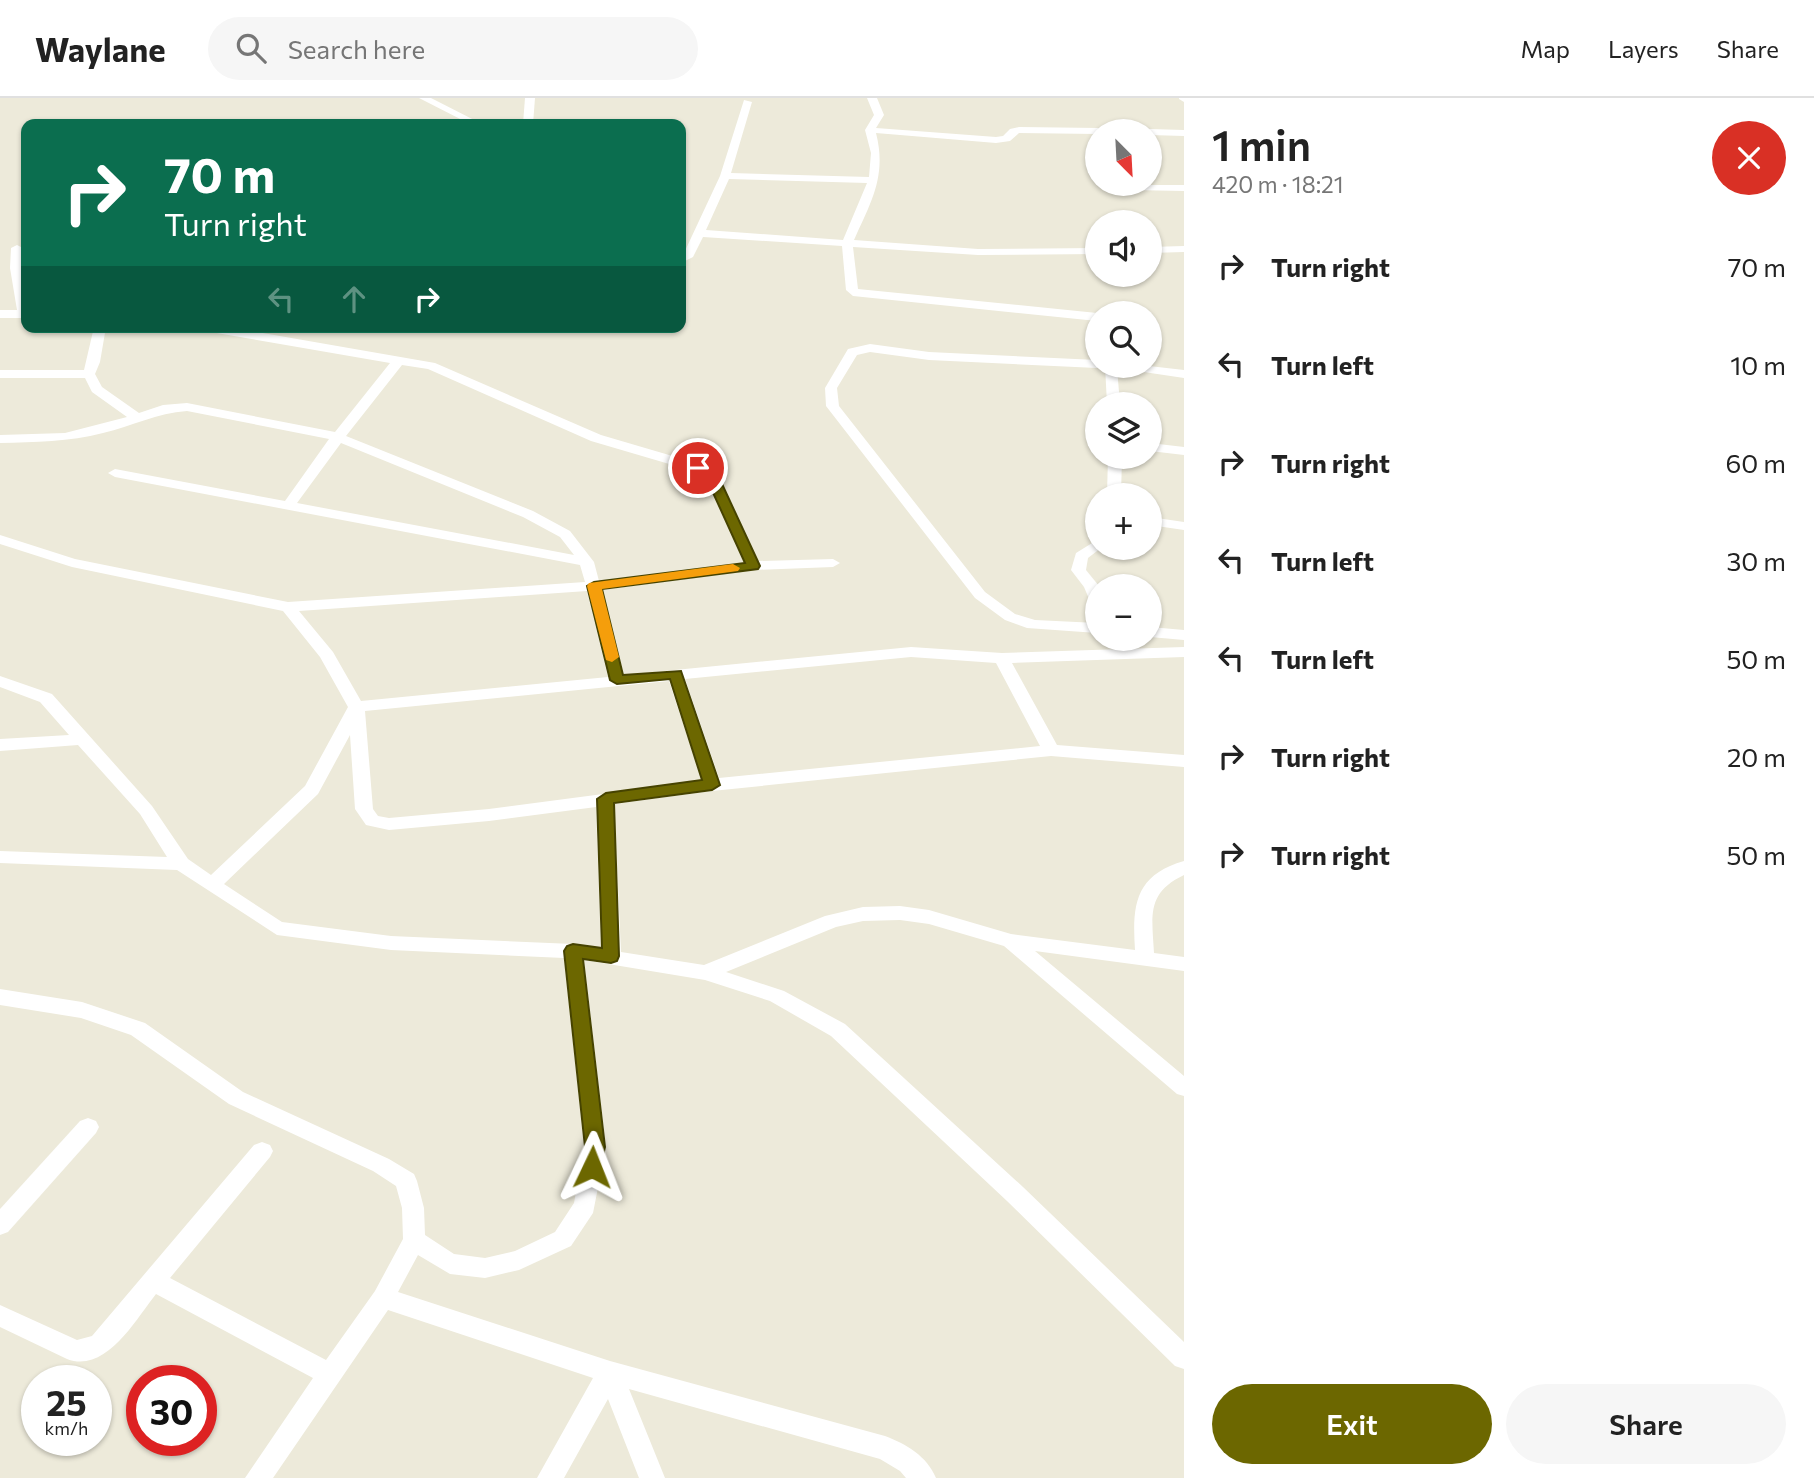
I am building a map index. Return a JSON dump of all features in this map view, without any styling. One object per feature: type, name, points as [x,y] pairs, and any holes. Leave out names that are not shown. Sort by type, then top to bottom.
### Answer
[{"type":"street","points":[[424,98],[467,119]]},
{"type":"street","points":[[528,119],[530,98]]},
{"type":"street","points":[[872,98],[876,102],[879,116],[870,130],[876,153],[876,169],[870,193],[847,243],[852,290],[857,294],[1085,316]]},
{"type":"street","points":[[686,256],[725,176],[747,102]]},
{"type":"street","points":[[870,130],[996,140],[1006,139],[1013,131],[1019,130],[1085,131]]},
{"type":"street","points":[[1162,132],[1184,133]]},
{"type":"street","points":[[725,176],[872,180]]},
{"type":"street","points":[[1162,188],[1184,188]]},
{"type":"street","points":[[697,233],[978,252],[1085,251]]},
{"type":"street","points":[[17,248],[16,268],[21,294]]},
{"type":"street","points":[[1162,250],[1184,249]]},
{"type":"street","points":[[0,314],[21,314]]},
{"type":"street","points":[[89,374],[99,333]]},
{"type":"street","points":[[239,333],[431,366],[596,438],[698,468],[716,484],[753,566]]},
{"type":"street","points":[[1085,363],[929,356],[870,348],[852,352],[831,388],[833,405],[980,595],[1010,617],[1033,625],[1085,627]]},
{"type":"street","points":[[288,506],[398,361]]},
{"type":"street","points":[[1162,371],[1184,374]]},
{"type":"street","points":[[0,374],[89,374]]},
{"type":"street","points":[[89,374],[97,389],[135,416]]},
{"type":"street","points":[[0,439],[65,437],[100,430],[135,416],[163,409],[187,407],[338,437],[528,514],[565,534],[587,562],[617,680]]},
{"type":"street","points":[[1162,448],[1184,451]]},
{"type":"street","points":[[115,473],[587,562]]},
{"type":"street","points":[[1162,523],[1184,526]]},
{"type":"street","points":[[0,539],[72,564],[288,607],[594,586],[753,566],[833,563]]},
{"type":"street","points":[[1085,553],[1081,556],[1079,570],[1085,578]]},
{"type":"street","points":[[288,607],[327,655],[356,707],[364,809],[372,821],[389,824],[489,815],[712,785],[1051,750],[1184,761]]},
{"type":"street","points":[[1162,633],[1184,635]]},
{"type":"street","points":[[356,707],[911,652],[1002,658],[1184,652]]},
{"type":"street","points":[[1002,658],[1051,750]]},
{"type":"street","points":[[676,674],[712,785]]},
{"type":"street","points":[[0,681],[46,698],[146,810],[181,864],[277,928],[391,943],[573,951],[705,973],[776,996],[838,1030],[1015,1194],[1184,1358]]},
{"type":"street","points":[[211,885],[312,790],[356,707]]},
{"type":"street","points":[[0,745],[85,739]]},
{"type":"street","points":[[606,799],[611,956]]},
{"type":"street","points":[[0,857],[181,864]]},
{"type":"street","points":[[1145,960],[1143,905],[1155,881],[1184,867]]},
{"type":"street","points":[[705,973],[832,921],[863,914],[900,913],[929,917],[1011,941],[1184,964]]},
{"type":"street","points":[[1011,941],[1054,981],[1130,1040],[1184,1088]]},
{"type":"street","points":[[414,1240],[450,1264],[485,1268],[519,1260],[563,1239],[585,1206],[595,1147],[573,951]]},
{"type":"street","points":[[0,997],[82,1010],[138,1029],[236,1098],[381,1165],[406,1181],[413,1208],[414,1240],[383,1298],[258,1478]]},
{"type":"street","points":[[0,1225],[88,1127]]},
{"type":"street","points":[[0,1316],[76,1351],[88,1350],[100,1344],[262,1151]]},
{"type":"street","points":[[152,1280],[330,1375]]},
{"type":"street","points":[[383,1298],[610,1372],[885,1448],[909,1462],[923,1478]]},
{"type":"street","points":[[550,1478],[610,1372]]},
{"type":"street","points":[[610,1372],[652,1478]]},
{"type":"slow traffic","points":[[612,657],[594,586],[733,568]]},
{"type":"route","points":[[592,1167],[595,1147],[573,951],[611,956],[606,799],[712,785],[676,674],[617,680],[594,586],[753,566],[716,484],[698,468]]}]
